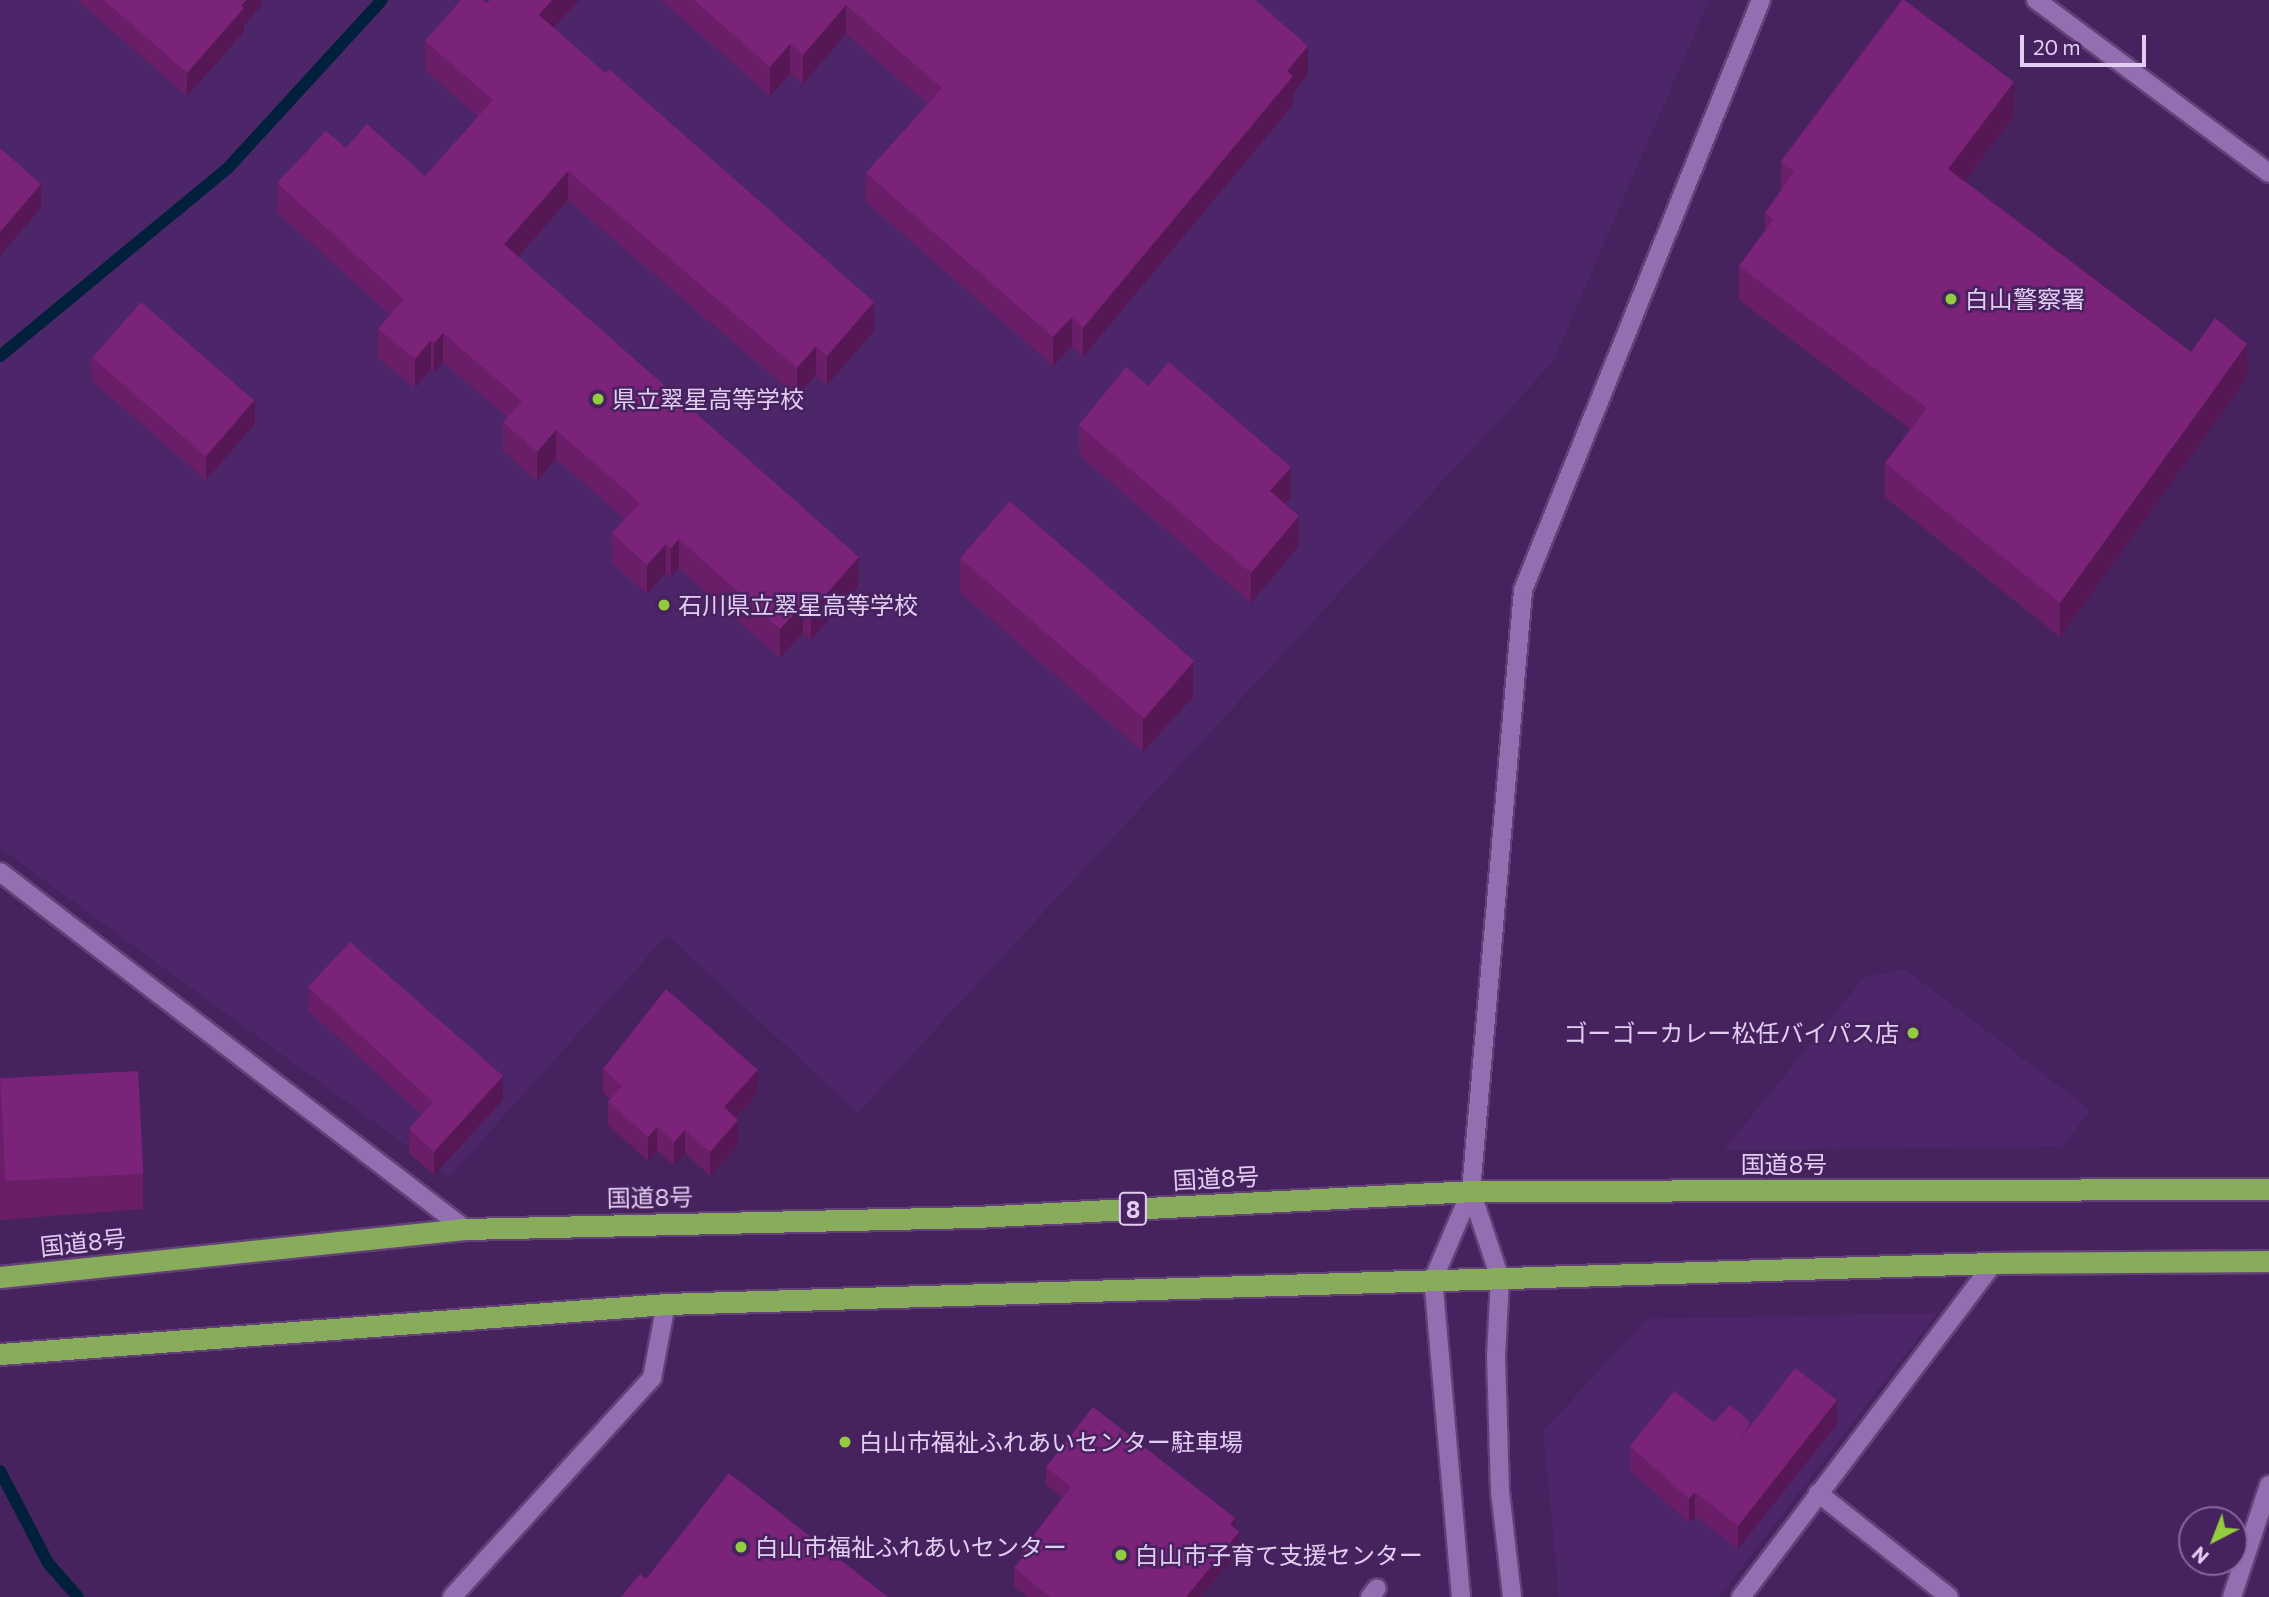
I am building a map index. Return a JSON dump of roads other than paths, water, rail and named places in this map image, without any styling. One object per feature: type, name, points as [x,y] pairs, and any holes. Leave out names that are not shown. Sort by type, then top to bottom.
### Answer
[{"type":"highway","name":"国道8号","points":[[0,1277],[465,1230],[976,1217],[1471,1191],[2269,1189]]},
{"type":"highway","points":[[0,1354],[666,1304],[1994,1263],[2269,1261]]},
{"type":"street","points":[[1461,1597],[1433,1280],[1471,1191],[1523,590],[1761,0]]},
{"type":"street","points":[[2036,0],[2269,173]]},
{"type":"street","points":[[0,872],[465,1230]]},
{"type":"street","points":[[1471,1191],[1500,1278],[1496,1356],[1500,1491],[1512,1597]]},
{"type":"street","points":[[1741,1597],[1994,1263]]},
{"type":"street","points":[[452,1597],[652,1378],[666,1304]]},
{"type":"street","points":[[2232,1597],[2269,1485]]},
{"type":"street","points":[[1818,1493],[1949,1597]]},
{"type":"waterway","points":[[0,356],[227,169],[382,0]]},
{"type":"waterway","points":[[0,1471],[48,1563],[78,1597]]},
{"type":"place","name":"白山警察署","points":[[1951,299]]},
{"type":"place","name":"県立翠星高等学校","points":[[598,399]]},
{"type":"place","name":"石川県立翠星高等学校","points":[[664,605]]},
{"type":"place","name":"ゴーゴーカレー松任バイパス店","points":[[1913,1033]]},
{"type":"place","name":"白山市福祉ふれあいセンター駐車場","points":[[845,1442]]},
{"type":"place","name":"白山市福祉ふれあいセンター","points":[[741,1547]]},
{"type":"place","name":"白山市子育て支援センター","points":[[1121,1555]]}]
